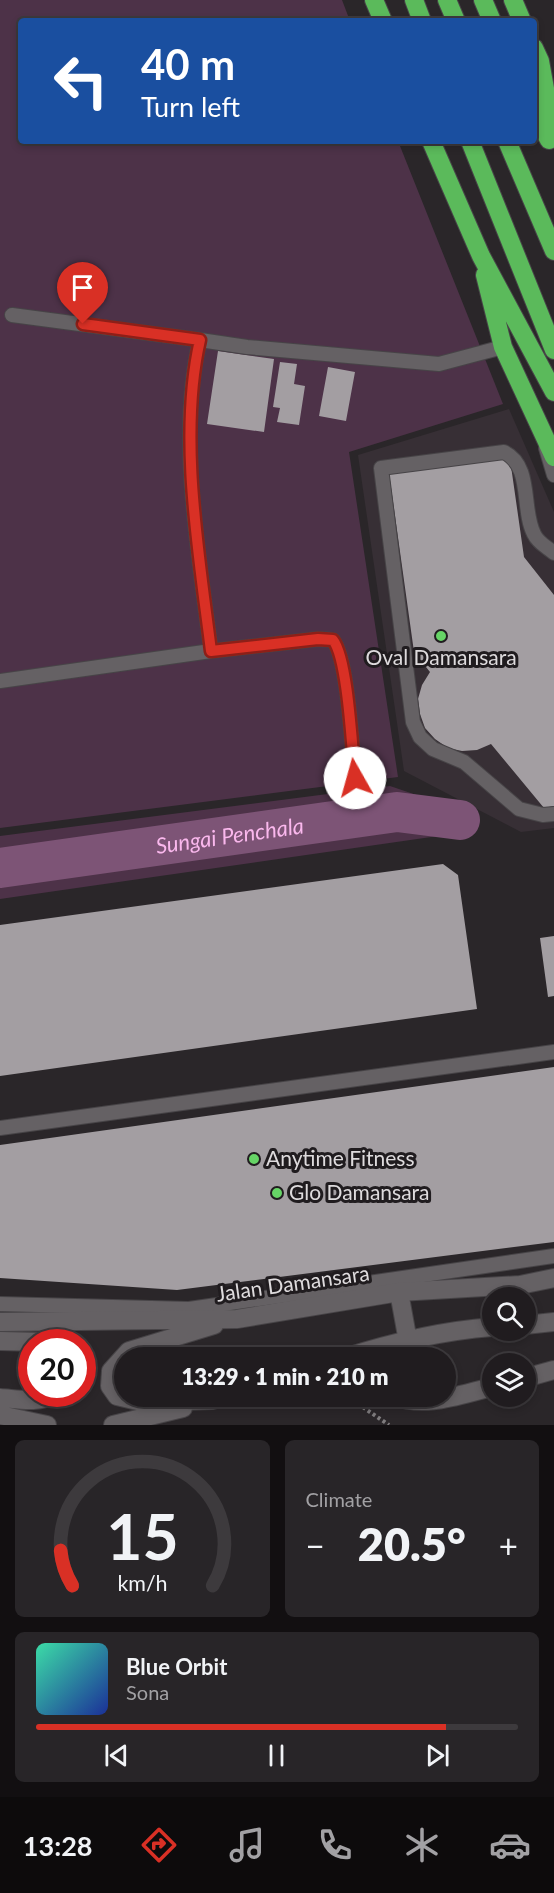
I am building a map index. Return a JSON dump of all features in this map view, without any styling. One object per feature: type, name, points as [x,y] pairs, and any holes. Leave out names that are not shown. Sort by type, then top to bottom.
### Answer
[{"type":"highway","points":[[374,0],[381,18]]},
{"type":"highway","points":[[414,0],[421,18]]},
{"type":"highway","points":[[447,0],[455,18]]},
{"type":"highway","points":[[483,0],[491,18]]},
{"type":"highway","points":[[513,0],[521,18]]},
{"type":"highway","points":[[527,0],[531,18]]},
{"type":"highway","points":[[537,55],[554,138]]},
{"type":"highway","points":[[537,118],[554,150]]},
{"type":"highway","points":[[432,144],[481,256],[554,392]]},
{"type":"highway","points":[[471,144],[554,350]]},
{"type":"highway","points":[[508,144],[554,251]]},
{"type":"highway","points":[[481,256],[503,347],[554,457]]},
{"type":"main road","name":"Jalan Damansara","points":[[0,1322],[237,1319],[399,1292],[520,1285],[554,1278]]},
{"type":"main road","points":[[399,1292],[408,1347]]},
{"type":"main road","points":[[142,1347],[237,1319]]},
{"type":"main road","points":[[536,1324],[554,1322]]},
{"type":"main road","points":[[380,1347],[452,1330],[482,1328]]},
{"type":"main road","points":[[0,1341],[18,1341]]},
{"type":"main road","points":[[114,1368],[111,1371],[110,1386],[114,1392]]},
{"type":"main road","points":[[536,1375],[554,1370]]},
{"type":"main road","points":[[456,1388],[482,1389]]},
{"type":"main road","points":[[456,1396],[482,1390]]},
{"type":"main road","points":[[0,1398],[18,1399]]},
{"type":"main road","points":[[113,1425],[183,1407]]},
{"type":"main road","points":[[0,1415],[47,1425]]},
{"type":"lane","points":[[12,315],[247,347],[439,364],[503,347]]},
{"type":"lane","points":[[200,340],[193,370],[191,463],[211,651]]},
{"type":"lane","points":[[539,425],[554,475]]},
{"type":"lane","points":[[554,553],[540,543],[534,534],[528,518],[520,466],[513,456],[504,452],[381,468],[413,722],[420,737],[433,749],[464,762],[519,809],[543,815],[554,814]]},
{"type":"lane","points":[[0,681],[211,651],[318,639],[333,640],[338,646],[344,675],[355,778]]},
{"type":"lane","points":[[0,1128],[554,1052]]},
{"type":"lane","points":[[0,1304],[189,1309],[554,1256]]},
{"type":"path","points":[[363,1407],[389,1425]]},
{"type":"shaded area","points":[[0,0],[342,0],[349,18],[18,18],[18,144],[399,144],[503,404],[349,452],[398,777],[0,828]]},
{"type":"shaded area","points":[[509,409],[554,512],[554,828],[521,832],[404,771],[358,455]]},
{"type":"shaded area","points":[[390,786],[440,803],[445,835],[0,899],[0,836]]},
{"type":"building","points":[[218,351],[274,359],[264,432],[207,424]]},
{"type":"building","points":[[280,362],[297,364],[294,384],[305,386],[299,425],[277,422],[280,408],[273,407]]},
{"type":"building","points":[[328,367],[355,372],[346,421],[319,416]]},
{"type":"building","name":"Oval Damansara","points":[[502,458],[511,466],[524,557],[554,595],[554,806],[544,808],[491,744],[477,750],[462,751],[448,748],[425,728],[418,699],[422,685],[430,672],[414,652],[389,473]]},
{"type":"building","points":[[443,864],[458,875],[477,1009],[0,1076],[0,925]]},
{"type":"building","points":[[554,936],[554,996],[548,997],[540,938]]},
{"type":"building","name":"Glo Damansara","points":[[554,1067],[554,1242],[177,1290],[0,1278],[0,1145]]},
{"type":"waterway","name":"Sungai Penchala","points":[[0,868],[397,812],[460,820]]},
{"type":"place","name":"Oval Damansara","points":[[441,636]]},
{"type":"place","name":"Anytime Fitness","points":[[254,1159]]},
{"type":"place","name":"Glo Damansara","points":[[277,1193]]},
{"type":"route","points":[[83,324],[200,340],[193,370],[191,463],[211,651],[318,639],[333,640],[338,646],[344,675],[355,778]]}]
